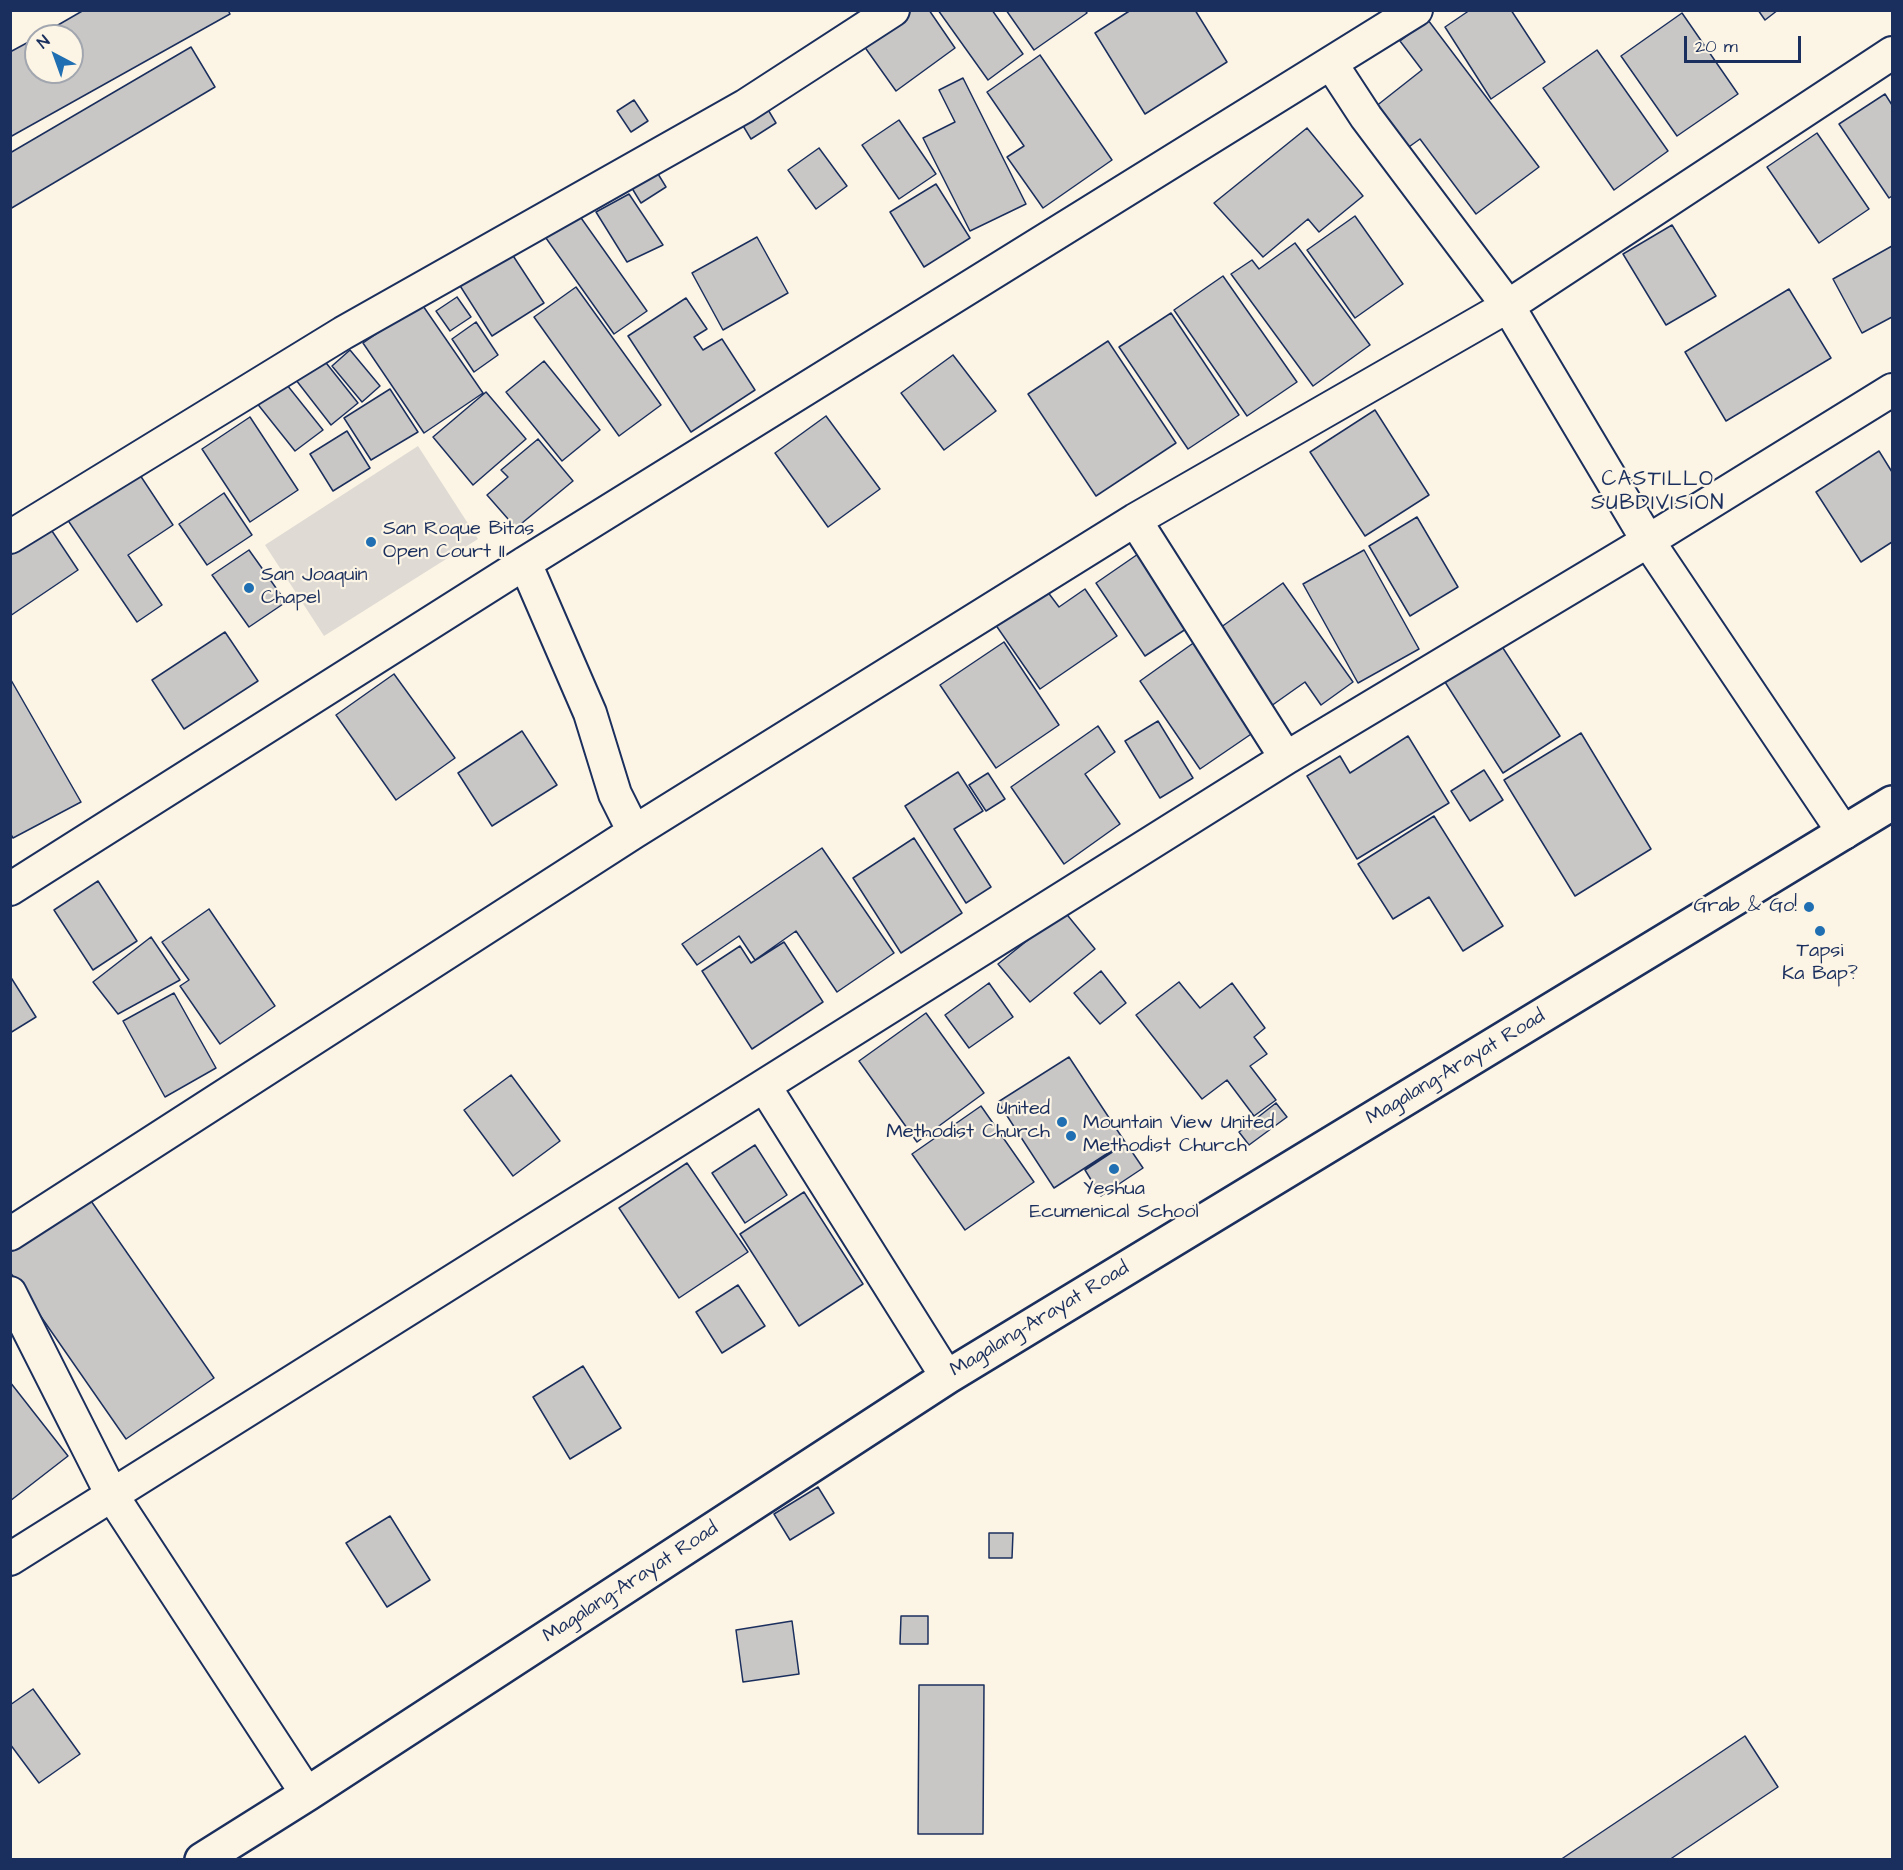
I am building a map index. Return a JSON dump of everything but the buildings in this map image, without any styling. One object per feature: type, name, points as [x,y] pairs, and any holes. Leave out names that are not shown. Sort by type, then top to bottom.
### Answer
[{"type":"main road","name":"Magalang-Arayat Road","points":[[202,1860],[947,1377],[1893,803]]},
{"type":"street","points":[[10,537],[343,333],[745,106],[893,10]]},
{"type":"street","points":[[10,888],[525,563],[1332,65],[1416,10]]},
{"type":"street","points":[[10,1234],[634,832],[1135,520],[1508,306],[1893,53]]},
{"type":"street","points":[[1332,65],[1366,117],[1508,306],[1648,542],[1844,833]]},
{"type":"street","points":[[10,1559],[113,1497],[1286,758],[1648,542],[1893,390]]},
{"type":"street","points":[[1135,520],[1286,758]]},
{"type":"street","points":[[525,563],[590,713],[615,794],[634,832]]},
{"type":"street","points":[[765,1087],[947,1377]]},
{"type":"street","points":[[10,1293],[113,1497],[307,1794]]},
{"type":"shaded area","name":"San Roque Bitas Open Court II","points":[[418,446],[478,539],[324,636],[265,545]]},
{"type":"place","name":"San Roque Bitas Open Court II","points":[[371,542]]},
{"type":"place","name":"San Joaquin Chapel","points":[[249,588]]},
{"type":"place","name":"Grab & Go!","points":[[1809,907]]},
{"type":"place","name":"Tapsi Ka Bap?","points":[[1820,931]]},
{"type":"place","name":"United Methodist Church","points":[[1062,1122]]},
{"type":"place","name":"Mountain View United Methodist Church","points":[[1071,1136]]},
{"type":"place","name":"Yeshua Ecumenical School","points":[[1114,1169]]},
{"type":"district","name":"CASTILLO SUBDIVISION","points":[[1658,493]]}]
